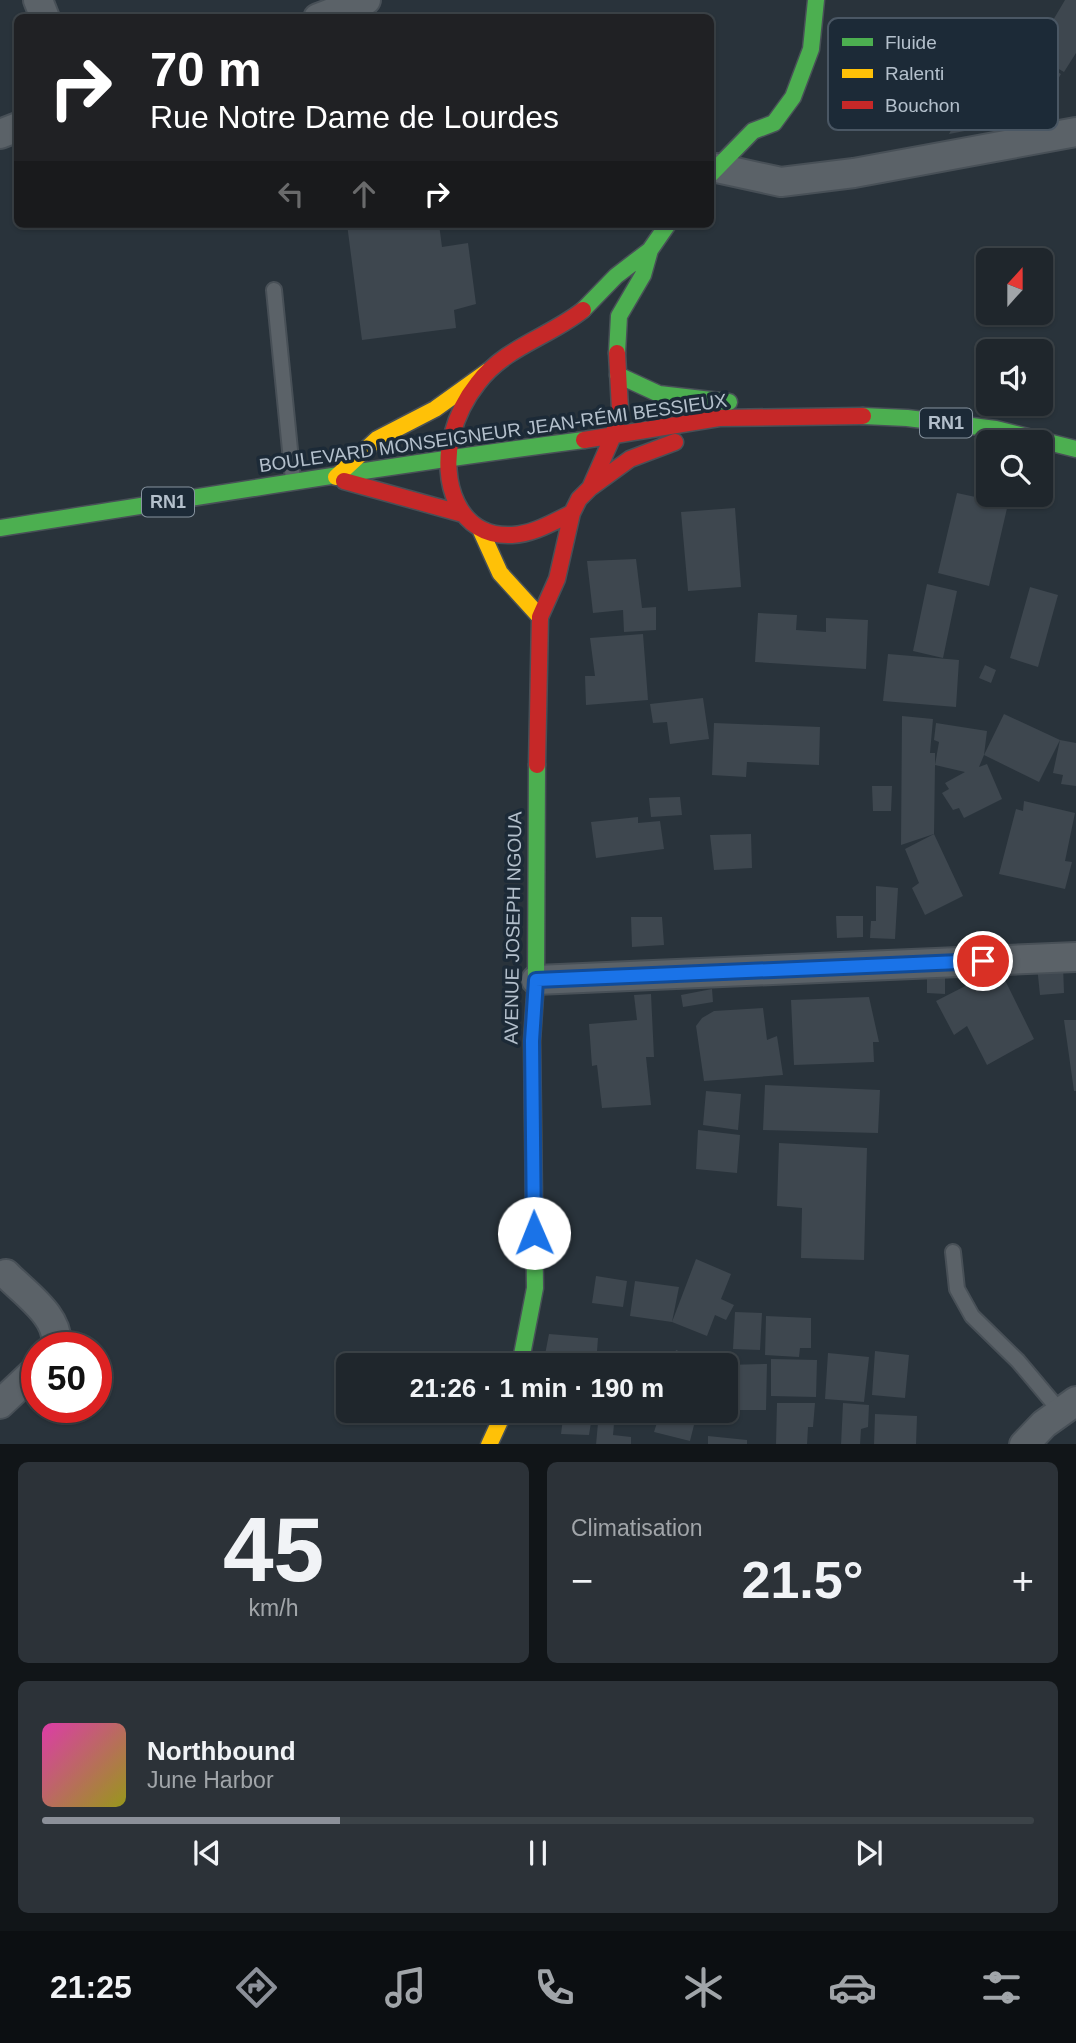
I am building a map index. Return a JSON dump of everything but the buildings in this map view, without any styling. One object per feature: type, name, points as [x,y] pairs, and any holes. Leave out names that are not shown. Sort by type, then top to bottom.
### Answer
[{"type":"main road","points":[[714,172],[753,131],[774,122],[793,97],[811,49],[816,0]]},
{"type":"main road","points":[[463,514],[423,501],[362,488],[335,477],[377,439],[435,409],[508,354],[580,313],[616,276],[650,250],[665,228]]},
{"type":"main road","points":[[590,488],[613,436],[620,409],[617,348],[619,316],[643,275],[650,250]]},
{"type":"main road","points":[[531,341],[552,333],[569,332],[582,335]]},
{"type":"main road","points":[[599,342],[617,348]]},
{"type":"main road","points":[[488,371],[466,401],[455,424],[448,457],[449,482],[455,503],[471,524],[481,531],[504,536],[528,534],[572,513]]},
{"type":"main road","points":[[618,375],[651,394],[723,401],[814,415]]},
{"type":"main road","points":[[734,435],[771,428],[814,415]]},
{"type":"main road","name":"BOULEVARD MONSEIGNEUR JEAN-RÉMI BESSIEUX","points":[[0,528],[448,457],[613,436],[719,418],[814,415],[907,418],[996,429],[1076,449]]},
{"type":"main road","points":[[481,531],[500,573],[540,617],[557,579],[572,513],[579,499],[606,474],[649,449],[687,440]]},
{"type":"main road","name":"AVENUE JOSEPH NGOUA","points":[[522,1353],[535,1289],[532,1041],[536,980],[540,617]]},
{"type":"main road","points":[[489,1444],[499,1423]]},
{"type":"street","points":[[329,14],[366,0]]},
{"type":"street","points":[[714,172],[781,182],[854,173],[1076,132]]},
{"type":"street","points":[[536,980],[1076,957]]},
{"type":"street","points":[[6,1274],[48,1317],[56,1332]]},
{"type":"street","points":[[0,1404],[21,1384]]},
{"type":"street","points":[[1024,1444],[1068,1406]]},
{"type":"lane","points":[[274,290],[293,483]]},
{"type":"lane","points":[[953,1252],[957,1289],[972,1316],[1068,1406]]},
{"type":"traffic: fast","points":[[714,171],[753,131],[774,123],[793,97],[811,49],[816,0]]},
{"type":"traffic: fast","points":[[583,310],[616,276],[650,250],[665,228]]},
{"type":"traffic: fast","points":[[617,353],[619,316],[643,275],[650,250]]},
{"type":"traffic: fast","points":[[618,375],[659,394],[729,402]]},
{"type":"traffic: fast","points":[[863,416],[907,418],[996,429],[1076,449]]},
{"type":"traffic: fast","points":[[0,528],[584,440]]},
{"type":"traffic: fast","points":[[522,1353],[535,1288],[532,1041],[536,980],[537,765]]},
{"type":"traffic: slow","points":[[336,477],[377,439],[435,409],[488,371]]},
{"type":"traffic: slow","points":[[481,531],[500,573],[540,617]]},
{"type":"traffic: slow","points":[[489,1444],[499,1423]]},
{"type":"traffic: jam","points":[[572,513],[543,527],[520,534],[493,533],[478,527],[466,517],[457,503],[451,487],[449,452],[462,408],[489,371],[514,351],[583,310]]},
{"type":"traffic: jam","points":[[537,765],[540,617],[557,579],[572,513],[579,499],[590,488],[613,436],[620,409],[617,353]]},
{"type":"traffic: jam","points":[[584,440],[719,418],[863,416]]},
{"type":"traffic: jam","points":[[590,488],[630,459],[675,442]]},
{"type":"traffic: jam","points":[[344,481],[463,514]]},
{"type":"route","points":[[534,1233],[532,1041],[536,980],[983,961]]}]
